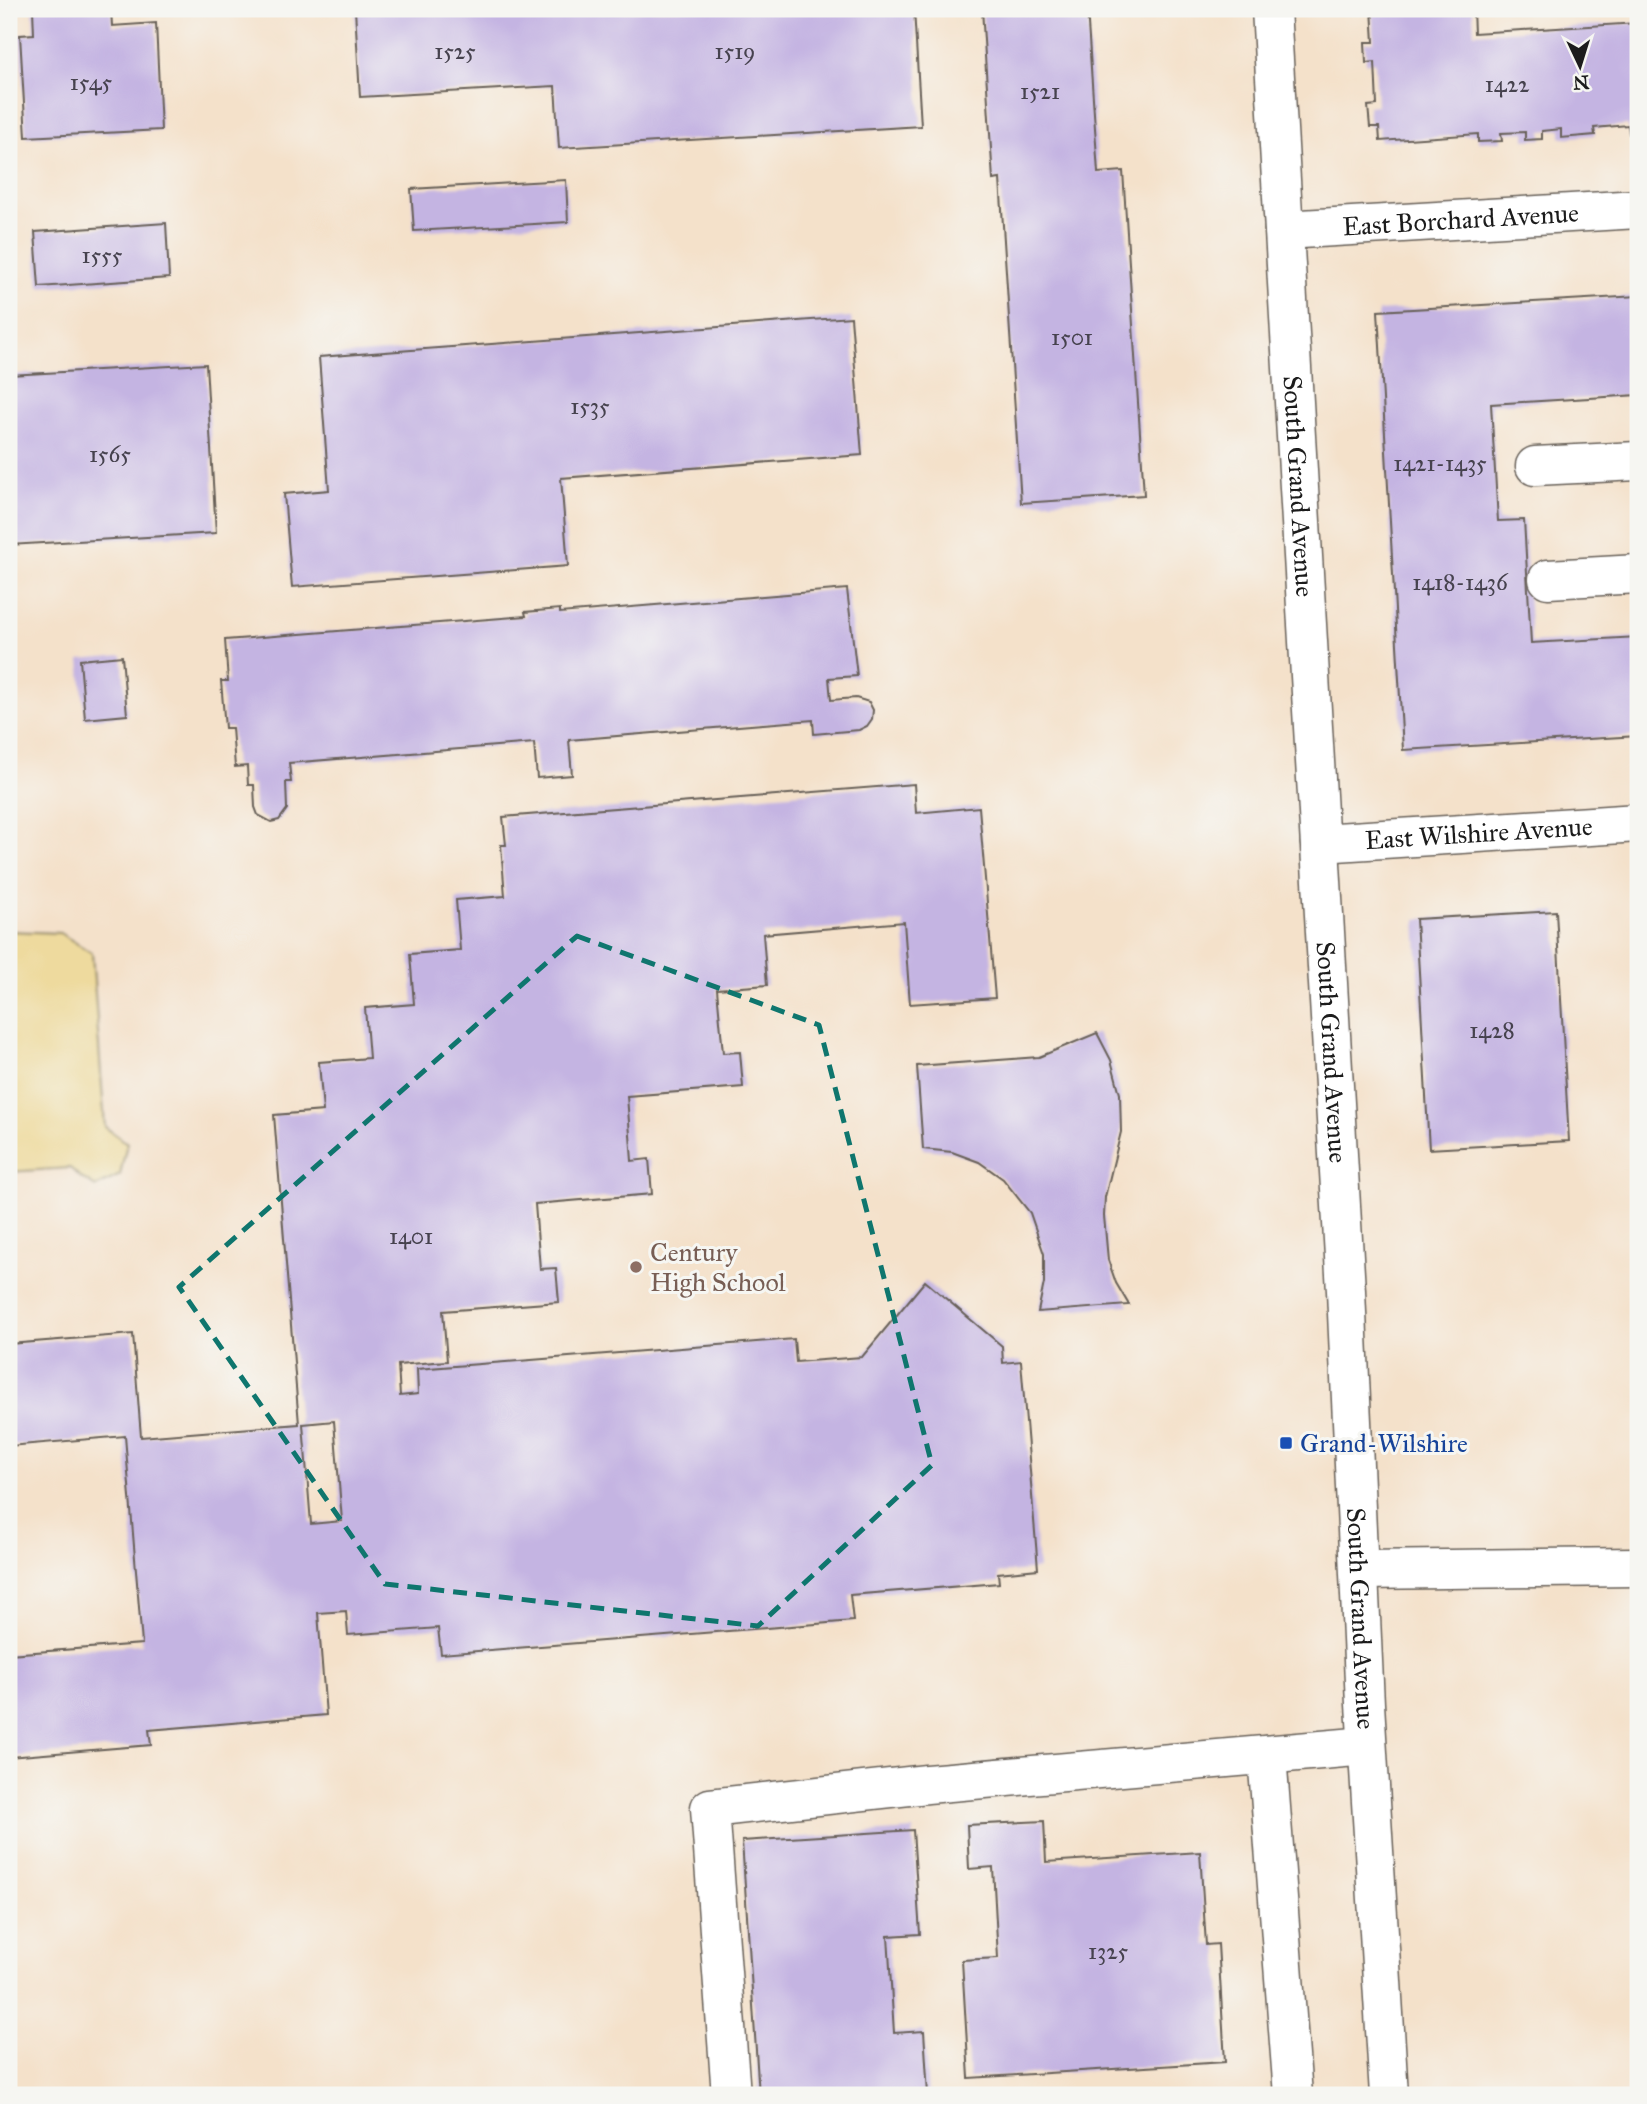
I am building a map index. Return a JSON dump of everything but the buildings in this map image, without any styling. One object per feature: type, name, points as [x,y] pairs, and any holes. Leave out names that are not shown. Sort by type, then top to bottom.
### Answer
[{"type":"main road","name":"South Grand Avenue","points":[[1271,9],[1346,1291],[1367,1746],[1389,2095]]},
{"type":"main road","name":"East Borchard Avenue","points":[[1284,230],[1638,209]]},
{"type":"main road","points":[[1535,466],[1638,461]]},
{"type":"main road","points":[[1548,579],[1638,573]]},
{"type":"main road","name":"East Wilshire Avenue","points":[[1320,843],[1638,823]]},
{"type":"main road","points":[[1360,1570],[1638,1567]]},
{"type":"main road","points":[[731,2095],[710,1808],[927,1784],[1367,1746]]},
{"type":"main road","points":[[1267,1755],[1293,2095]]},
{"type":"highlighted area","points":[[577,936],[819,1025],[932,1465],[758,1626],[385,1584],[179,1287]]},
{"type":"sand","points":[[9,931],[60,933],[92,953],[105,1127],[127,1143],[120,1175],[96,1187],[70,1168],[9,1172]]},
{"type":"place","name":"Century High School","points":[[636,1267]]},
{"type":"place","name":"Grand-Wilshire","points":[[1286,1443]]}]
